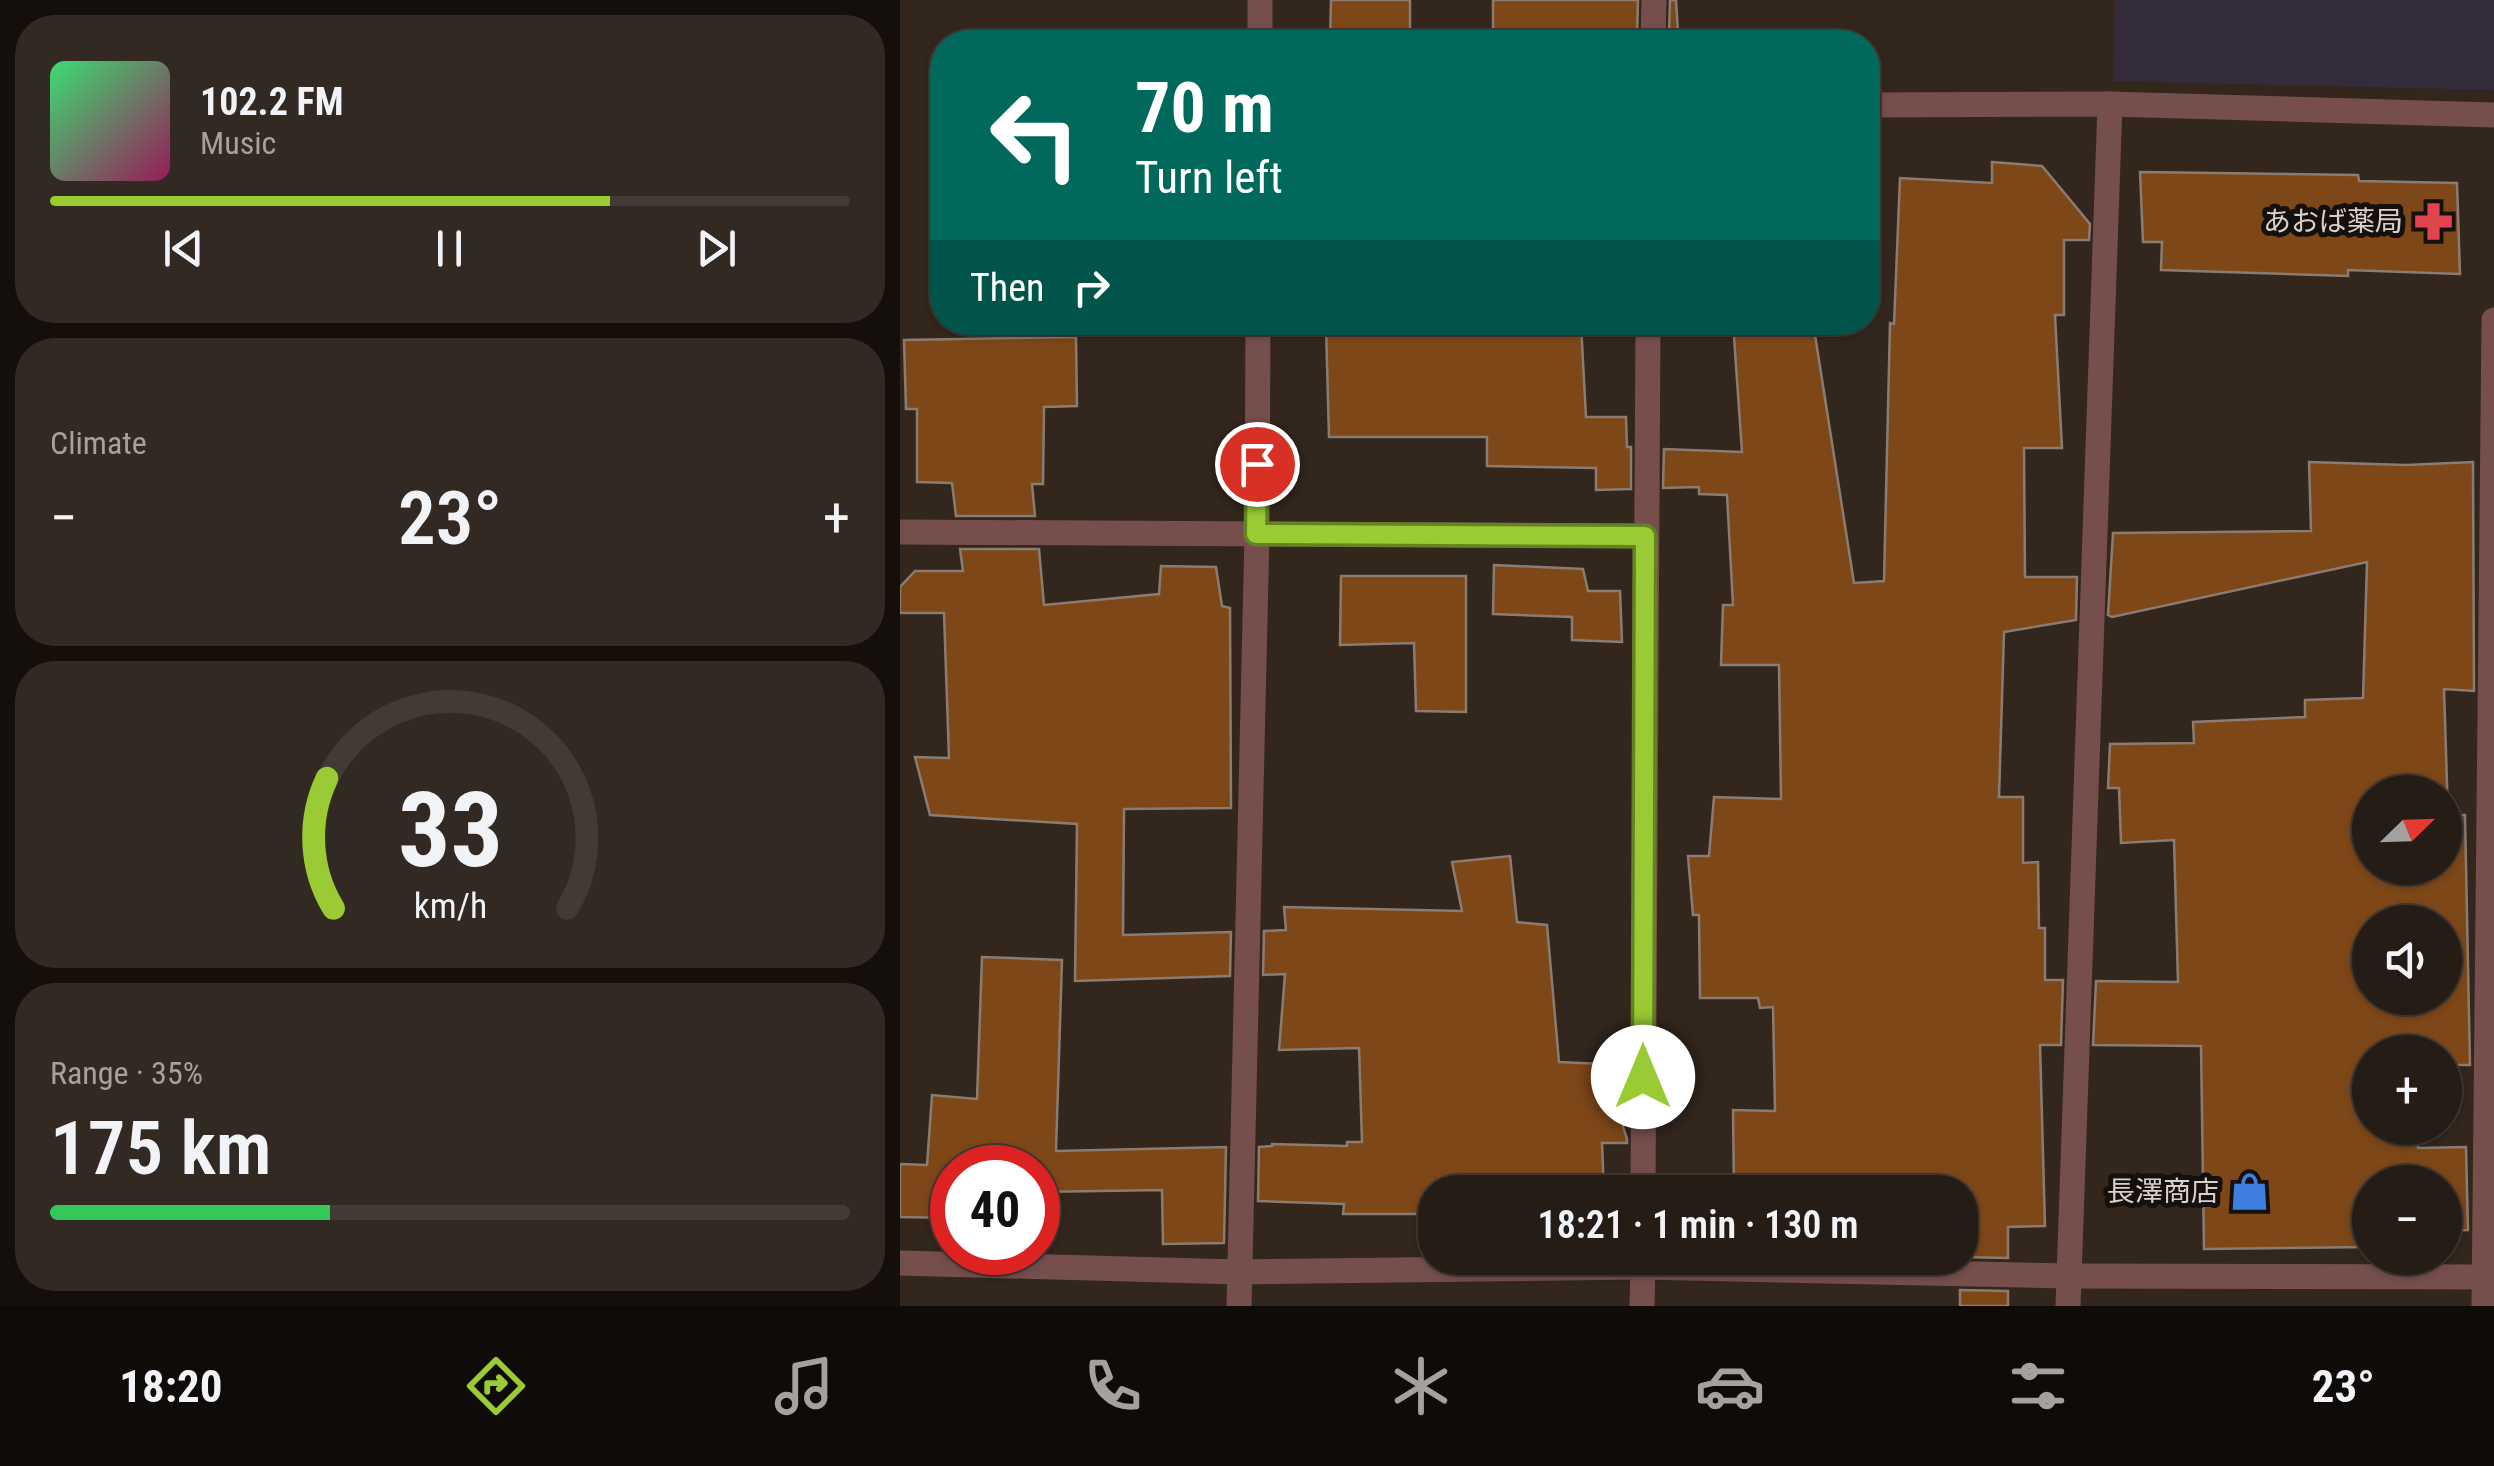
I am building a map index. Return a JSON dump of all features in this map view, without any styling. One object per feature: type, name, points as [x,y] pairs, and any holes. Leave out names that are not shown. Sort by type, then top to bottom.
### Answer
[{"type":"street","points":[[1260,0],[1260,30]]},
{"type":"street","points":[[1653,30],[1654,0]]},
{"type":"street","points":[[1880,106],[2110,104],[2494,114]]},
{"type":"street","points":[[2068,1306],[2110,104]]},
{"type":"street","points":[[2484,1306],[2489,1277],[2494,320]]},
{"type":"street","points":[[1239,1306],[1258,335]]},
{"type":"street","points":[[1643,1175],[1648,335]]},
{"type":"street","points":[[900,532],[1645,536]]},
{"type":"street","points":[[900,1263],[1239,1272],[1418,1268]]},
{"type":"street","points":[[1978,1273],[2489,1277]]},
{"type":"street","points":[[1642,1275],[1642,1306]]},
{"type":"shaded area","points":[[2115,0],[2494,0],[2494,90],[2113,81]]},
{"type":"building","points":[[1331,0],[1410,0],[1410,30],[1330,30]]},
{"type":"building","points":[[1493,0],[1638,0],[1637,30],[1493,30]]},
{"type":"building","points":[[1670,0],[1676,0],[1678,30],[1669,30]]},
{"type":"building","points":[[1992,162],[2042,166],[2090,224],[2089,240],[2064,240],[2064,315],[2055,315],[2062,448],[2024,448],[2025,577],[2077,577],[2076,620],[2004,632],[1999,797],[2023,797],[2023,863],[2038,862],[2039,928],[2045,928],[2045,980],[2063,980],[2061,1045],[2040,1045],[2045,1226],[2008,1227],[2008,1258],[1978,1257],[1978,1175],[1734,1175],[1733,1110],[1775,1111],[1773,1007],[1760,1008],[1758,998],[1700,998],[1699,915],[1693,915],[1688,856],[1709,856],[1714,797],[1781,799],[1779,665],[1721,665],[1723,605],[1733,605],[1727,495],[1699,494],[1699,487],[1663,488],[1664,449],[1742,452],[1734,335],[1815,335],[1854,583],[1884,581],[1890,323],[1894,324],[1900,178],[1992,183]]},
{"type":"building","points":[[2140,172],[2358,175],[2359,181],[2457,183],[2460,274],[2348,270],[2348,276],[2161,270],[2162,242],[2143,242]]},
{"type":"building","points":[[1326,335],[1582,335],[1586,417],[1626,417],[1631,489],[1596,490],[1596,468],[1487,466],[1487,437],[1329,437]]},
{"type":"building","points":[[1076,337],[1077,406],[1044,407],[1043,484],[1032,484],[1035,516],[956,516],[952,483],[917,482],[917,409],[906,409],[904,340]]},
{"type":"building","points":[[2309,462],[2473,462],[2474,691],[2444,689],[2447,775],[2352,775],[2352,885],[2462,885],[2465,815],[2470,1065],[2462,1065],[2462,1035],[2352,1035],[2352,1145],[2466,1147],[2468,1230],[2462,1230],[2462,1165],[2352,1165],[2352,1247],[2204,1249],[2201,1046],[2093,1045],[2096,981],[2178,982],[2174,840],[2121,843],[2119,788],[2108,788],[2110,744],[2194,743],[2193,722],[2305,717],[2305,700],[2363,698],[2367,562],[2112,617],[2108,615],[2113,533],[2311,531]]},
{"type":"building","points":[[960,549],[1039,549],[1044,605],[1159,594],[1161,566],[1216,567],[1222,606],[1230,608],[1231,808],[1124,809],[1123,935],[1231,932],[1230,976],[1075,981],[1077,824],[930,815],[915,757],[949,758],[944,613],[900,613],[900,587],[915,571],[963,571]]},
{"type":"building","points":[[1494,565],[1583,569],[1588,591],[1620,591],[1622,642],[1572,640],[1572,617],[1493,614]]},
{"type":"building","points":[[1341,576],[1466,576],[1466,712],[1416,711],[1414,643],[1340,645]]},
{"type":"building","points":[[1510,856],[1517,922],[1547,925],[1559,1062],[1603,1064],[1627,1143],[1602,1143],[1603,1175],[1418,1175],[1418,1214],[1343,1214],[1344,1204],[1258,1201],[1259,1147],[1347,1146],[1347,1142],[1362,1142],[1359,1048],[1279,1050],[1285,974],[1263,975],[1264,931],[1286,930],[1284,907],[1462,911],[1452,862]]},
{"type":"building","points":[[982,957],[1062,960],[1056,1145],[930,1145],[930,1218],[900,1217],[900,1164],[927,1165],[932,1095],[977,1099]]},
{"type":"building","points":[[1226,1147],[1224,1243],[1163,1244],[1162,1190],[1060,1192],[1060,1151]]},
{"type":"building","points":[[1960,1290],[2008,1291],[2008,1306],[1960,1306]]},
{"type":"place","name":"あおば薬局","points":[[2433,221]]},
{"type":"place","name":"長澤商店","points":[[2249,1191]]},
{"type":"route","points":[[1257,464],[1256,534],[1645,536],[1643,1077]]}]
